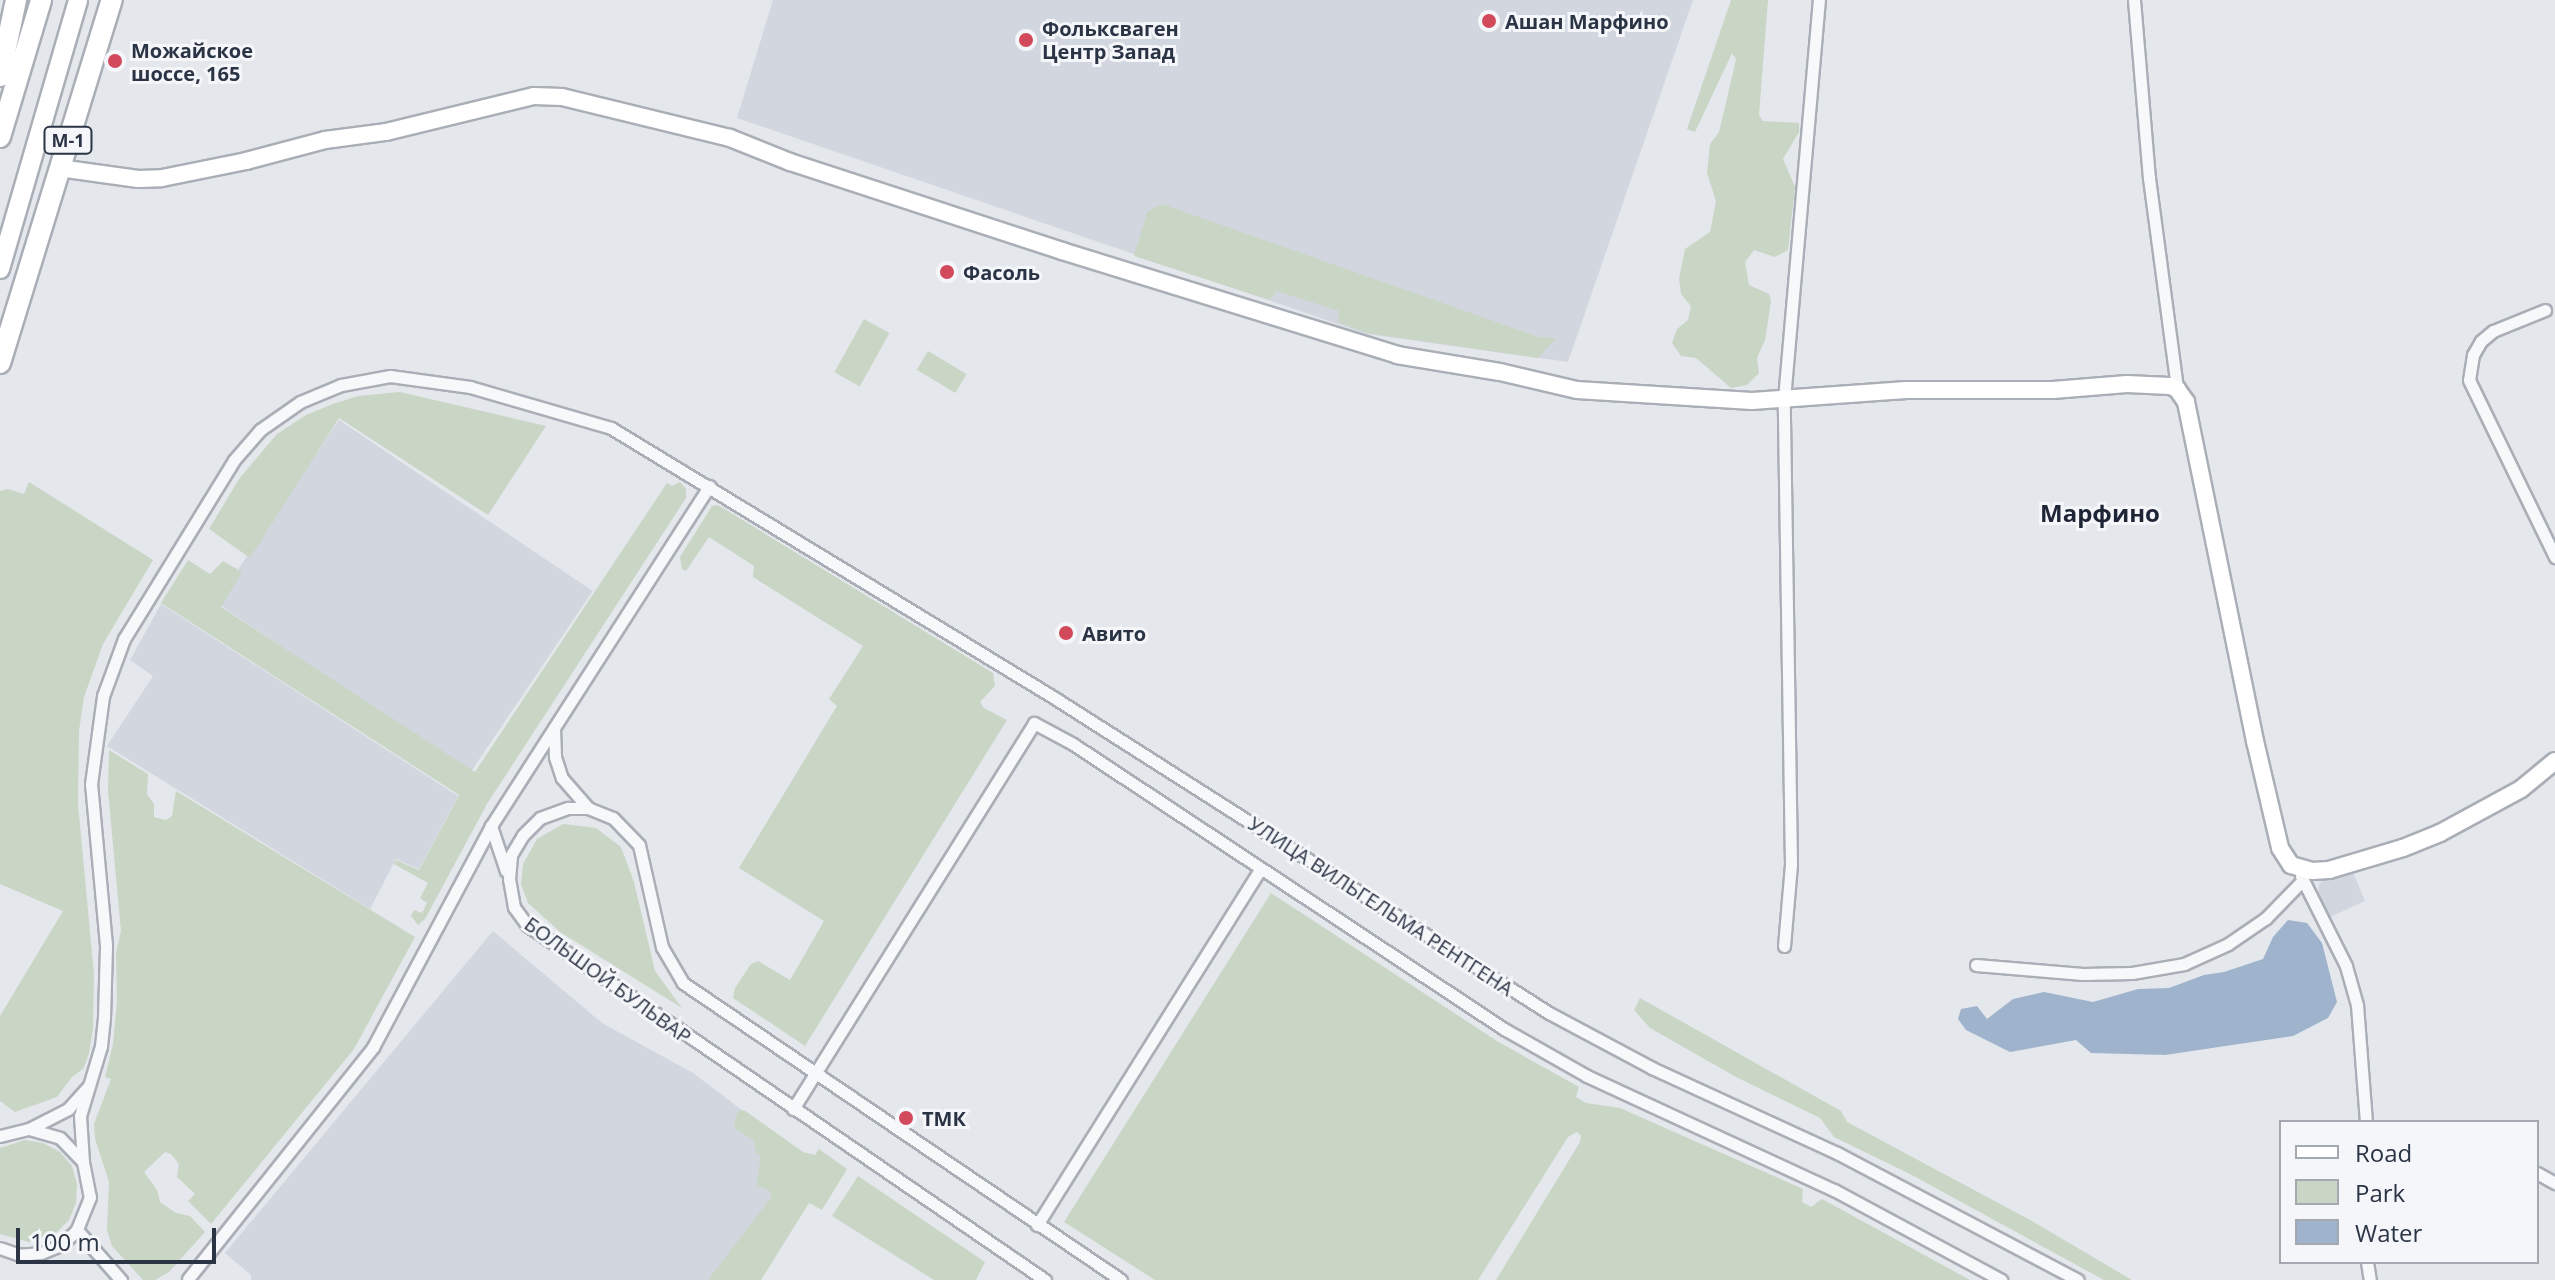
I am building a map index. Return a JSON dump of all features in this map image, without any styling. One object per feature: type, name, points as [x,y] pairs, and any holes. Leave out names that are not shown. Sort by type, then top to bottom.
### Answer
[{"type":"highway","points":[[0,76],[16,0]]},
{"type":"highway","points":[[0,137],[41,0]]},
{"type":"highway","name":"М-1","points":[[0,363],[112,0]]},
{"type":"main road","name":"М-1","points":[[0,269],[78,0]]},
{"type":"street","points":[[1784,946],[1791,864],[1784,399],[1819,0]]},
{"type":"street","points":[[2134,0],[2149,178],[2177,389],[2186,402],[2277,836],[2285,859],[2301,875],[2346,966],[2357,1005],[2365,1120]]},
{"type":"street","points":[[59,168],[124,178],[162,178],[246,161],[325,140],[386,132],[534,96],[562,97],[730,138],[1047,247],[1397,355],[1500,372],[1577,390],[1723,400],[1907,390],[2053,390],[2127,384],[2163,385],[2177,389]]},
{"type":"street","points":[[2545,310],[2493,331],[2481,341],[2473,355],[2469,380],[2555,557]]},
{"type":"street","name":"УЛИЦА ВИЛЬГЕЛЬМА РЕНТГЕНА","points":[[77,1230],[90,1197],[83,1162],[80,1116],[91,1084],[104,1018],[106,945],[91,784],[103,696],[124,639],[234,460],[260,430],[300,402],[341,385],[390,376],[470,387],[611,428],[1053,697],[1549,1013],[1652,1068],[1850,1160],[2078,1280]]},
{"type":"street","points":[[188,1279],[373,1047],[491,826],[709,486]]},
{"type":"street","name":"УЛИЦА ВИЛЬГЕЛЬМА РЕНТГЕНА","points":[[815,1075],[1034,723],[1073,744],[1504,1029],[1573,1069],[1823,1184],[2001,1280]]},
{"type":"street","name":"БОЛЬШОЙ БУЛЬВАР","points":[[554,727],[555,757],[562,778],[588,808],[613,818],[639,845],[662,947],[683,983],[1121,1280]]},
{"type":"street","points":[[1976,965],[2083,974],[2132,973],[2184,964],[2228,944],[2266,918],[2301,875],[2329,870],[2440,833],[2521,789],[2555,761]]},
{"type":"street","points":[[509,879],[511,855],[533,824],[557,810],[588,808]]},
{"type":"street","name":"БОЛЬШОЙ БУЛЬВАР","points":[[491,826],[509,879],[514,907],[527,925],[1045,1280]]},
{"type":"street","points":[[1037,1225],[1261,868]]},
{"type":"street","points":[[793,1109],[815,1075]]},
{"type":"street","points":[[0,1136],[29,1129],[68,1109],[91,1084]]},
{"type":"street","points":[[29,1129],[60,1138],[83,1162]]},
{"type":"street","points":[[1,1250],[41,1253],[61,1245],[77,1230],[121,1280]]},
{"type":"shaded area","points":[[773,0],[1693,0],[1568,362],[1367,334],[737,118]]},
{"type":"shaded area","points":[[339,420],[593,591],[470,774],[216,602]]},
{"type":"shaded area","points":[[161,604],[458,796],[419,869],[396,859],[370,909],[107,746],[153,676],[130,660]]},
{"type":"shaded area","points":[[2353,872],[2365,901],[2330,917],[2318,894],[2319,885],[2324,879]]},
{"type":"shaded area","points":[[493,931],[602,1023],[693,1073],[809,1161],[714,1280],[251,1280],[251,1275],[225,1253]]},
{"type":"green space","points":[[1731,0],[1768,0],[1759,115],[1763,121],[1799,123],[1799,132],[1783,159],[1795,187],[1788,250],[1775,257],[1754,250],[1745,262],[1749,285],[1769,294],[1771,301],[1765,340],[1757,358],[1759,373],[1747,385],[1731,388],[1696,358],[1681,356],[1672,343],[1677,329],[1688,320],[1691,306],[1681,294],[1679,279],[1685,249],[1710,232],[1716,201],[1707,173],[1710,144],[1719,132],[1736,59],[1732,53],[1695,132],[1687,129]]},
{"type":"green space","points":[[1162,204],[1539,337],[1556,338],[1538,358],[1367,333],[1338,322],[1339,311],[1277,291],[1270,300],[1134,256],[1147,212]]},
{"type":"green space","points":[[864,319],[889,333],[860,386],[834,372]]},
{"type":"green space","points":[[928,351],[967,374],[955,393],[917,370]]},
{"type":"green space","points":[[400,392],[546,426],[488,515],[339,418],[250,558],[209,529],[239,479],[277,434],[306,415],[333,404],[358,396]]},
{"type":"green space","points":[[29,482],[153,560],[103,644],[84,697],[79,731],[78,804],[94,974],[93,1028],[89,1053],[84,1068],[72,1077],[57,1097],[15,1112],[0,1101],[0,1016],[63,911],[0,884],[0,491],[8,489],[24,494]]},
{"type":"green space","points":[[680,482],[686,489],[686,498],[487,804],[425,919],[418,925],[411,916],[414,910],[422,913],[427,903],[420,898],[428,883],[394,864],[396,860],[419,870],[459,795],[161,603],[188,560],[210,574],[223,561],[242,572],[221,607],[475,772],[667,483],[672,486]]},
{"type":"green space","points":[[718,505],[993,673],[995,686],[980,702],[984,708],[1007,720],[805,1046],[733,998],[735,988],[751,964],[758,961],[790,980],[824,921],[739,868],[837,706],[829,699],[863,646],[753,577],[754,566],[709,537],[686,571],[682,569],[680,557],[712,506]]},
{"type":"green space","points":[[109,750],[148,774],[147,794],[154,804],[154,817],[166,820],[172,816],[176,791],[415,937],[354,1049],[211,1224],[188,1201],[195,1194],[177,1177],[179,1164],[171,1154],[165,1152],[144,1172],[157,1190],[160,1202],[176,1213],[190,1216],[205,1232],[169,1272],[155,1280],[143,1280],[112,1246],[107,1230],[109,1182],[95,1139],[94,1124],[111,1079],[105,1077],[113,1044],[117,1001],[116,953],[121,931],[108,791]]},
{"type":"green space","points":[[563,824],[596,828],[621,847],[634,882],[655,971],[682,1008],[560,932],[528,903],[521,884],[523,864],[537,839]]},
{"type":"green space","points":[[1271,893],[1497,1041],[1579,1087],[1576,1097],[1586,1103],[1620,1108],[1803,1189],[1802,1202],[1811,1207],[1822,1199],[1970,1280],[1496,1280],[1580,1142],[1581,1136],[1577,1132],[1568,1137],[1478,1280],[1155,1280],[1064,1222]]},
{"type":"green space","points":[[1640,998],[1841,1111],[1847,1122],[2032,1221],[2132,1280],[2104,1280],[1910,1174],[1834,1137],[1820,1118],[1738,1078],[1650,1028],[1634,1010]]},
{"type":"green space","points":[[744,1110],[803,1152],[815,1155],[819,1149],[847,1169],[822,1210],[809,1203],[761,1280],[708,1280],[772,1196],[769,1190],[756,1186],[761,1156],[756,1153],[753,1140],[736,1129],[734,1123],[738,1111]]},
{"type":"green space","points":[[25,1140],[43,1143],[60,1152],[72,1166],[77,1184],[76,1203],[69,1220],[56,1233],[29,1242],[0,1234],[0,1148]]},
{"type":"green space","points":[[858,1176],[985,1262],[976,1280],[934,1280],[832,1216]]},
{"type":"water","points":[[2288,920],[2307,923],[2322,943],[2337,1002],[2328,1018],[2293,1036],[2165,1055],[2091,1053],[2076,1040],[2010,1052],[1966,1030],[1958,1019],[1961,1009],[1977,1006],[1987,1019],[2013,999],[2044,992],[2093,1002],[2138,989],[2169,988],[2204,975],[2224,972],[2263,959],[2273,937]]},
{"type":"place","name":"Ашан Марфино","points":[[1489,21]]},
{"type":"place","name":"Фольксваген Центр Запад","points":[[1026,40]]},
{"type":"place","name":"Можайское шоссе, 165","points":[[115,61]]},
{"type":"place","name":"Фасоль","points":[[947,272]]},
{"type":"place","name":"Авито","points":[[1066,633]]},
{"type":"place","name":"ТМК","points":[[906,1118]]},
{"type":"district","name":"Марфино","points":[[2100,513]]}]
